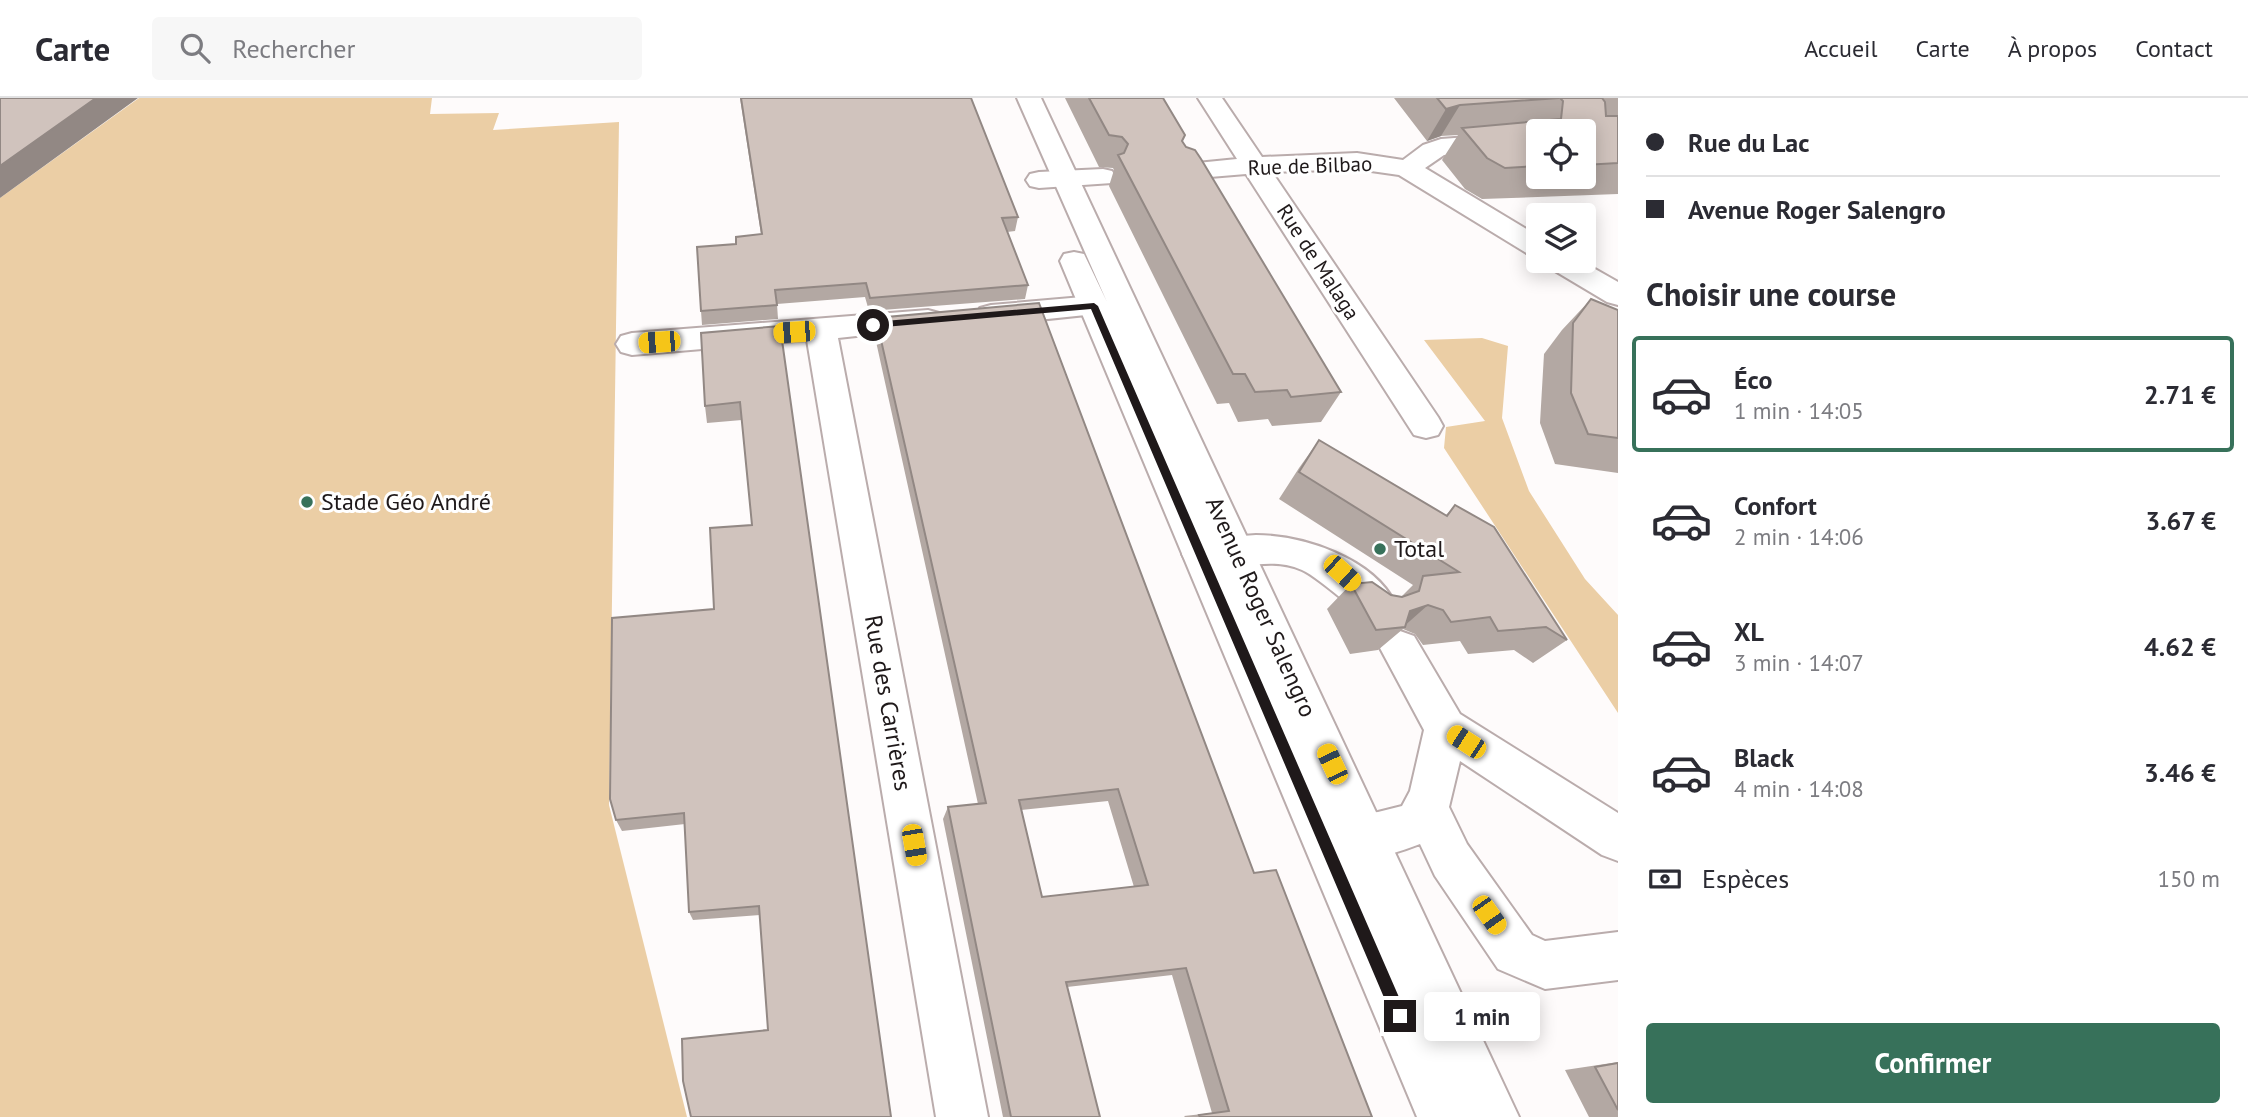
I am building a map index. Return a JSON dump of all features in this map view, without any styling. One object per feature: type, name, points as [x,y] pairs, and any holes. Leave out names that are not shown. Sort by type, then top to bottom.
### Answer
[{"type":"street","name":"Avenue Roger Salengro","points":[[1004,98],[1052,180],[1344,838],[1443,1117]]},
{"type":"street","name":"Avenue Roger Salengro","points":[[1029,98],[1052,180],[1094,306],[1218,552]]},
{"type":"street","name":"Rue de Malaga","points":[[1210,98],[1426,426]]},
{"type":"street","points":[[1408,170],[1432,150],[1441,147],[1526,141]]},
{"type":"street","name":"Rue de Bilbao","points":[[1186,171],[1347,161],[1381,163],[1408,170],[1526,241]]},
{"type":"street","points":[[1052,180],[1103,177]]},
{"type":"street","points":[[1580,273],[1618,295]]},
{"type":"street","points":[[632,344],[1094,306]]},
{"type":"street","name":"Rue des Carrières","points":[[821,330],[962,1117]]},
{"type":"street","points":[[1218,552],[1264,548],[1299,551],[1342,573],[1376,603]]},
{"type":"street","points":[[1400,648],[1445,728],[1618,839]]},
{"type":"street","points":[[1344,838],[1402,829],[1417,822],[1427,809],[1445,728]]},
{"type":"street","points":[[1427,809],[1451,860],[1515,952],[1545,965],[1618,956]]},
{"type":"street","name":"Avenue Roger Salengro","points":[[1344,838],[1493,1117]]},
{"type":"shaded area","name":"Stade Géo André","points":[[139,98],[432,98],[430,114],[499,113],[493,130],[619,122],[609,805],[687,1117],[0,1117],[0,198]]},
{"type":"shaded area","points":[[1482,338],[1508,346],[1502,418],[1529,491],[1585,579],[1618,615],[1618,713],[1444,448],[1446,427],[1485,421],[1424,340]]},
{"type":"building","points":[[0,98],[96,98],[0,166]]},
{"type":"building","points":[[741,98],[971,98],[1018,217],[1002,218],[1028,285],[870,298],[866,283],[775,290],[777,305],[701,311],[697,247],[736,244],[736,237],[762,234]]},
{"type":"building","points":[[1089,98],[1163,98],[1185,135],[1182,141],[1186,147],[1195,150],[1201,159],[1341,392],[1291,397],[1287,390],[1255,392],[1245,374],[1233,374],[1118,155],[1124,153],[1128,144],[1122,137],[1109,135]]},
{"type":"building","points":[[1437,98],[1559,98],[1460,105],[1446,109]]},
{"type":"building","points":[[1560,98],[1602,98],[1606,116],[1618,116],[1618,163],[1596,164],[1596,119],[1561,119],[1563,101]]},
{"type":"building","points":[[1526,122],[1526,167],[1505,168],[1487,158],[1462,128]]},
{"type":"building","points":[[1591,299],[1618,310],[1618,438],[1588,434],[1571,393],[1573,323]]},
{"type":"building","points":[[1039,303],[1254,873],[1276,870],[1372,1117],[1200,1117],[1199,1115],[1229,1111],[1186,968],[1066,982],[1100,1117],[1011,1117],[948,807],[986,803],[876,318]],"holes":[[[1118,789],[1148,885],[1042,897],[1019,800]]]},
{"type":"building","points":[[780,326],[891,1117],[691,1117],[683,1081],[682,1039],[768,1030],[759,906],[689,912],[684,813],[616,820],[610,799],[612,618],[714,609],[710,528],[752,525],[740,402],[705,406],[701,333]]},
{"type":"building","points":[[1319,440],[1447,516],[1455,505],[1494,527],[1567,640],[1546,627],[1498,631],[1490,617],[1451,622],[1443,610],[1428,605],[1410,611],[1405,627],[1376,630],[1351,584],[1372,582],[1391,595],[1402,597],[1419,591],[1423,576],[1459,572],[1299,472]]},
{"type":"building","points":[[1618,1063],[1618,1110],[1595,1067]]},
{"type":"place","name":"Stade Géo André","points":[[307,502]]},
{"type":"place","name":"Total","points":[[1380,549]]},
{"type":"route","points":[[873,325],[1094,306],[1400,1016]]}]
